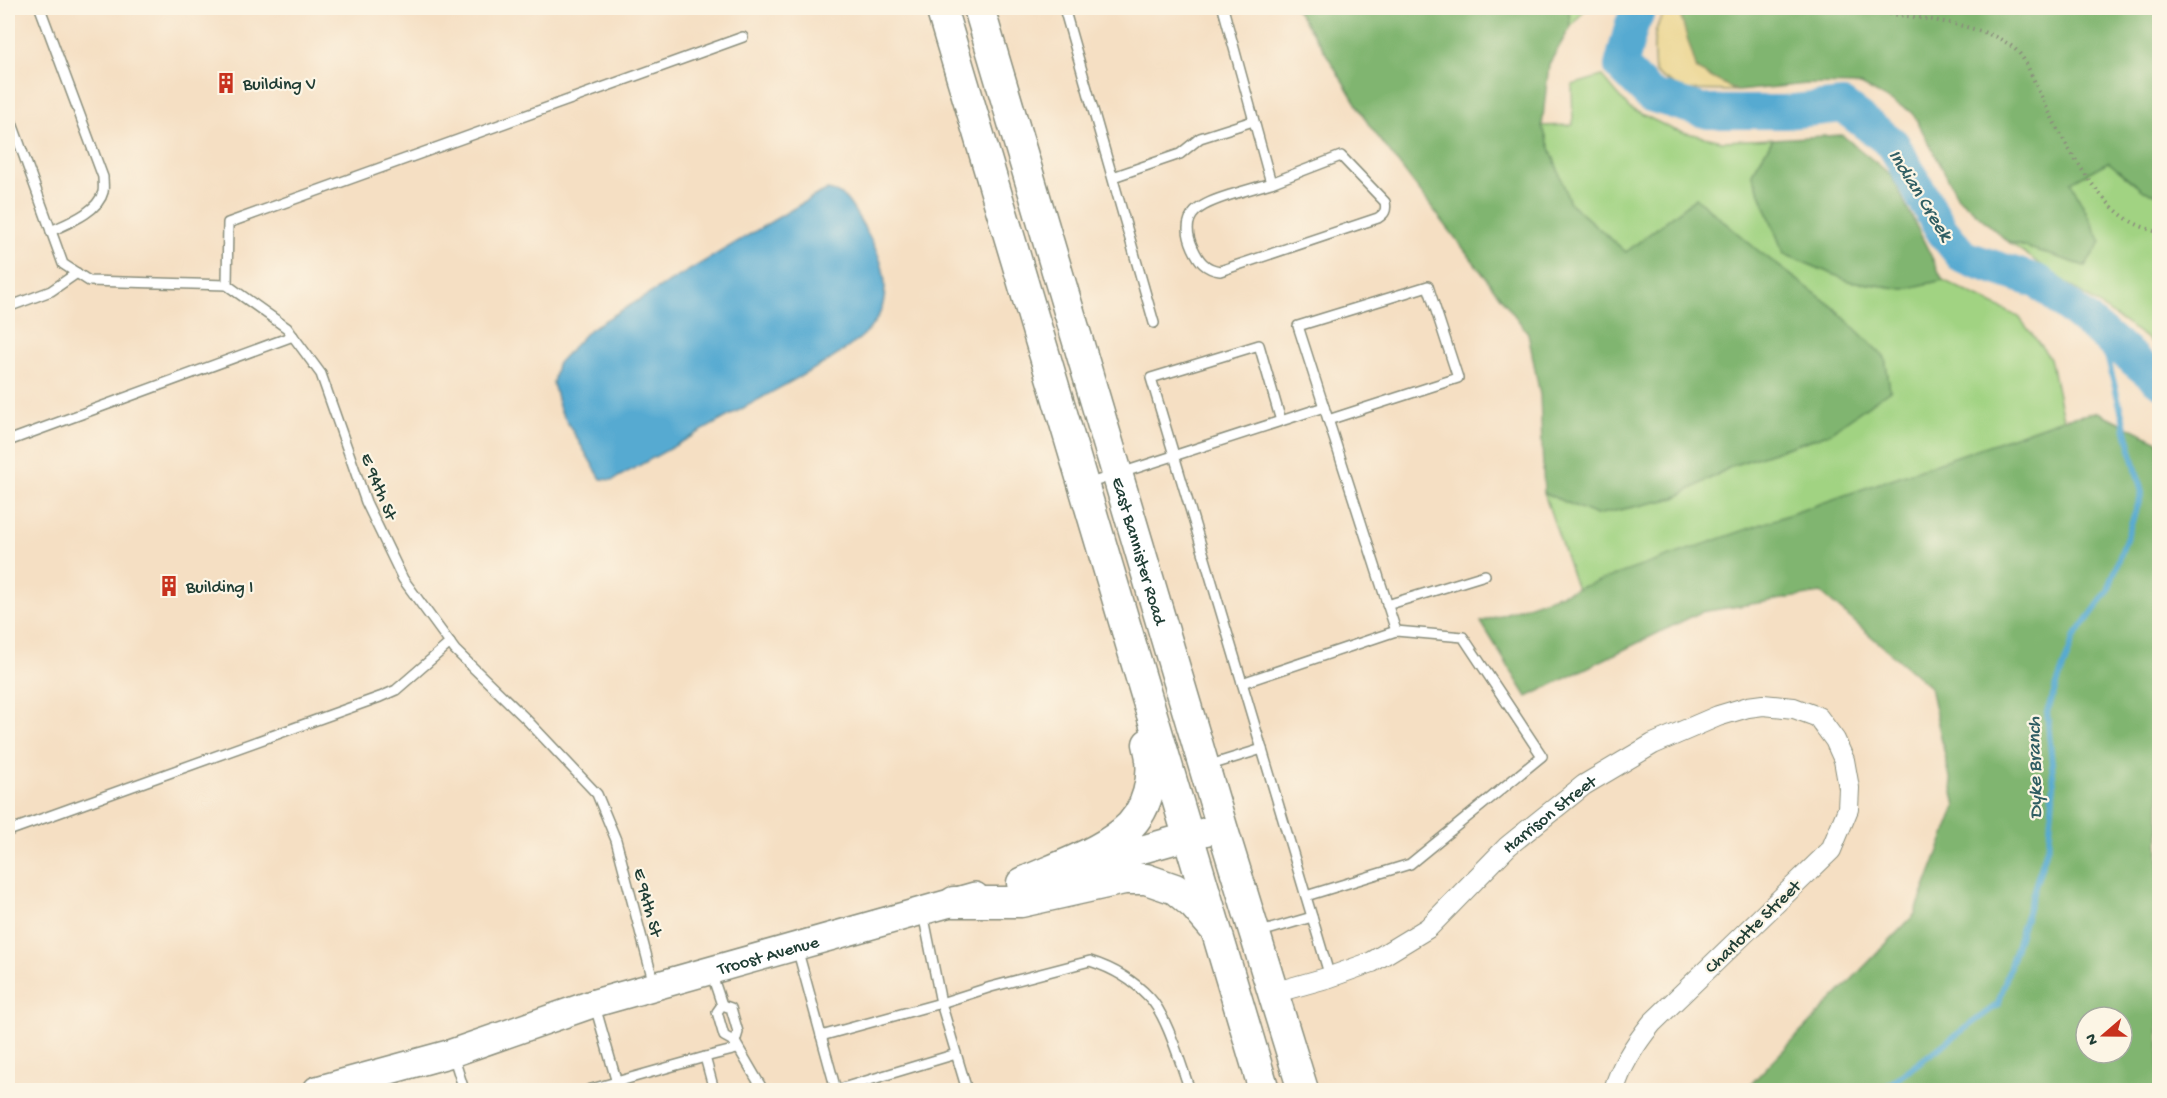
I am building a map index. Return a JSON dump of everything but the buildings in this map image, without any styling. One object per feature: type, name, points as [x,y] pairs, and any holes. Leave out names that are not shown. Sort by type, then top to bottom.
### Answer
[{"type":"main road","name":"East Bannister Road","points":[[941,8],[1264,1090]]},
{"type":"main road","name":"East Bannister Road","points":[[979,8],[1204,767],[1303,1090]]},
{"type":"main road","points":[[1022,883],[1100,847],[1123,833],[1144,808],[1151,782],[1151,753],[1118,640],[1107,564]]},
{"type":"main road","name":"Troost Avenue","points":[[317,1090],[452,1053],[594,1003],[1222,827]]},
{"type":"main road","points":[[954,902],[1021,902],[1124,879],[1146,879],[1175,890],[1194,905],[1217,932]]},
{"type":"street","name":"Harrison Street","points":[[1273,993],[1372,962],[1428,928],[1508,846],[1584,785],[1653,744],[1718,716],[1763,705],[1794,708],[1818,717],[1838,747]]},
{"type":"street","name":"Charlotte Street","points":[[1614,1090],[1618,1074],[1635,1043],[1652,1023],[1831,849],[1848,809],[1849,788],[1844,760],[1838,747]]},
{"type":"lane","points":[[40,8],[104,177],[103,193],[95,205],[80,216],[51,231]]},
{"type":"lane","points":[[1064,8],[1154,323]]},
{"type":"lane","points":[[1223,8],[1270,183]]},
{"type":"lane","points":[[8,112],[63,264],[89,281],[226,285],[228,224],[742,37]]},
{"type":"lane","points":[[1113,177],[1180,154],[1200,138],[1253,121]]},
{"type":"lane","points":[[1341,156],[1384,202],[1386,208],[1384,214],[1378,218],[1220,271],[1211,270],[1203,264],[1193,247],[1187,230],[1192,215],[1208,202],[1270,183],[1341,156]]},
{"type":"lane","points":[[8,307],[51,291],[77,273]]},
{"type":"lane","name":"E 94th St","points":[[226,285],[287,328],[321,374],[366,502],[403,579],[450,643],[597,794],[616,840],[654,986]]},
{"type":"lane","points":[[1328,420],[1458,378],[1428,286],[1298,326],[1387,605],[1396,631]]},
{"type":"lane","points":[[8,441],[293,336]]},
{"type":"lane","points":[[1281,421],[1259,345],[1151,378],[1330,977]]},
{"type":"lane","points":[[1084,485],[1324,406]]},
{"type":"lane","points":[[1387,605],[1485,575]]},
{"type":"lane","points":[[1242,683],[1396,631],[1463,637],[1542,756],[1410,864],[1306,896]]},
{"type":"lane","points":[[8,831],[381,697],[396,690],[450,643]]},
{"type":"lane","points":[[1204,767],[1262,749]]},
{"type":"lane","points":[[922,911],[941,1004],[967,1090]]},
{"type":"lane","points":[[1255,933],[1312,917]]},
{"type":"lane","points":[[796,946],[836,1090],[956,1054]]},
{"type":"lane","points":[[821,1036],[1090,961],[1103,965],[1126,978],[1151,998],[1164,1022],[1190,1090]]},
{"type":"lane","points":[[711,970],[722,1005]]},
{"type":"lane","points":[[594,1003],[618,1087]]},
{"type":"lane","points":[[722,1005],[731,1008],[738,1032],[736,1046]]},
{"type":"lane","points":[[722,1005],[717,1012],[724,1036],[736,1046],[763,1090]]},
{"type":"lane","points":[[588,1090],[618,1087],[736,1046]]},
{"type":"lane","points":[[452,1053],[464,1090]]},
{"type":"lane","points":[[705,1058],[714,1090]]},
{"type":"path","points":[[1880,8],[1884,13],[1935,20],[1975,30],[1997,38],[2019,52],[2059,133],[2105,200],[2133,223],[2160,233]]},
{"type":"green space","points":[[1295,8],[1569,8],[1570,28],[1549,64],[1542,126],[1570,203],[1626,252],[1696,198],[1756,249],[1832,306],[1885,358],[1890,390],[1828,434],[1734,465],[1675,498],[1596,515],[1544,493],[1540,395],[1528,333],[1369,125],[1321,45]]},
{"type":"green space","points":[[1569,8],[1586,8],[1570,28]]},
{"type":"green space","points":[[1678,8],[2159,8],[2159,195],[2144,191],[2108,162],[2071,182],[2101,242],[2085,266],[2007,241],[1958,197],[1912,112],[1861,85],[1807,84],[1737,91],[1697,70]]},
{"type":"green space","points":[[1602,76],[1629,108],[1674,130],[1722,141],[1773,139],[1752,173],[1784,254],[1849,281],[1904,289],[1943,280],[2019,317],[2050,358],[2063,419],[1577,590],[1544,493],[1596,515],[1675,498],[1734,465],[1828,434],[1890,390],[1885,358],[1832,306],[1756,249],[1696,198],[1626,252],[1570,203],[1542,126],[1573,125],[1572,85]]},
{"type":"green space","points":[[1842,135],[1891,175],[1943,280],[1904,289],[1849,281],[1784,254],[1752,173],[1773,139]]},
{"type":"green space","points":[[2108,161],[2144,191],[2159,195],[2159,347],[2007,241],[2085,266],[2086,211],[2070,182]]},
{"type":"green space","points":[[2098,412],[2158,441],[2159,1090],[1745,1090],[1915,914],[1956,806],[1930,687],[1821,593],[1701,612],[1527,697],[1481,622],[2063,419]]},
{"type":"sand","points":[[1668,8],[1678,8],[1697,70],[1737,91],[1682,90],[1655,73],[1654,39],[1662,16]]},
{"type":"water","points":[[827,190],[839,194],[851,205],[872,240],[881,262],[885,296],[878,317],[867,332],[830,360],[613,480],[601,479],[560,410],[553,383],[557,364],[590,329]]},
{"type":"waterway","name":"Indian Creek","points":[[1640,8],[1632,24],[1621,66],[1650,95],[1708,112],[1785,112],[1843,106],[1893,144],[1940,228],[1963,257],[2039,282],[2160,381]]},
{"type":"waterway","name":"Dyke Branch","points":[[1882,1090],[1998,1004],[2049,842],[2054,785],[2047,712],[2074,638],[2108,591],[2142,493],[2101,332]]},
{"type":"place","name":"Building V","points":[[226,83]]},
{"type":"place","name":"Building I","points":[[169,586]]}]
